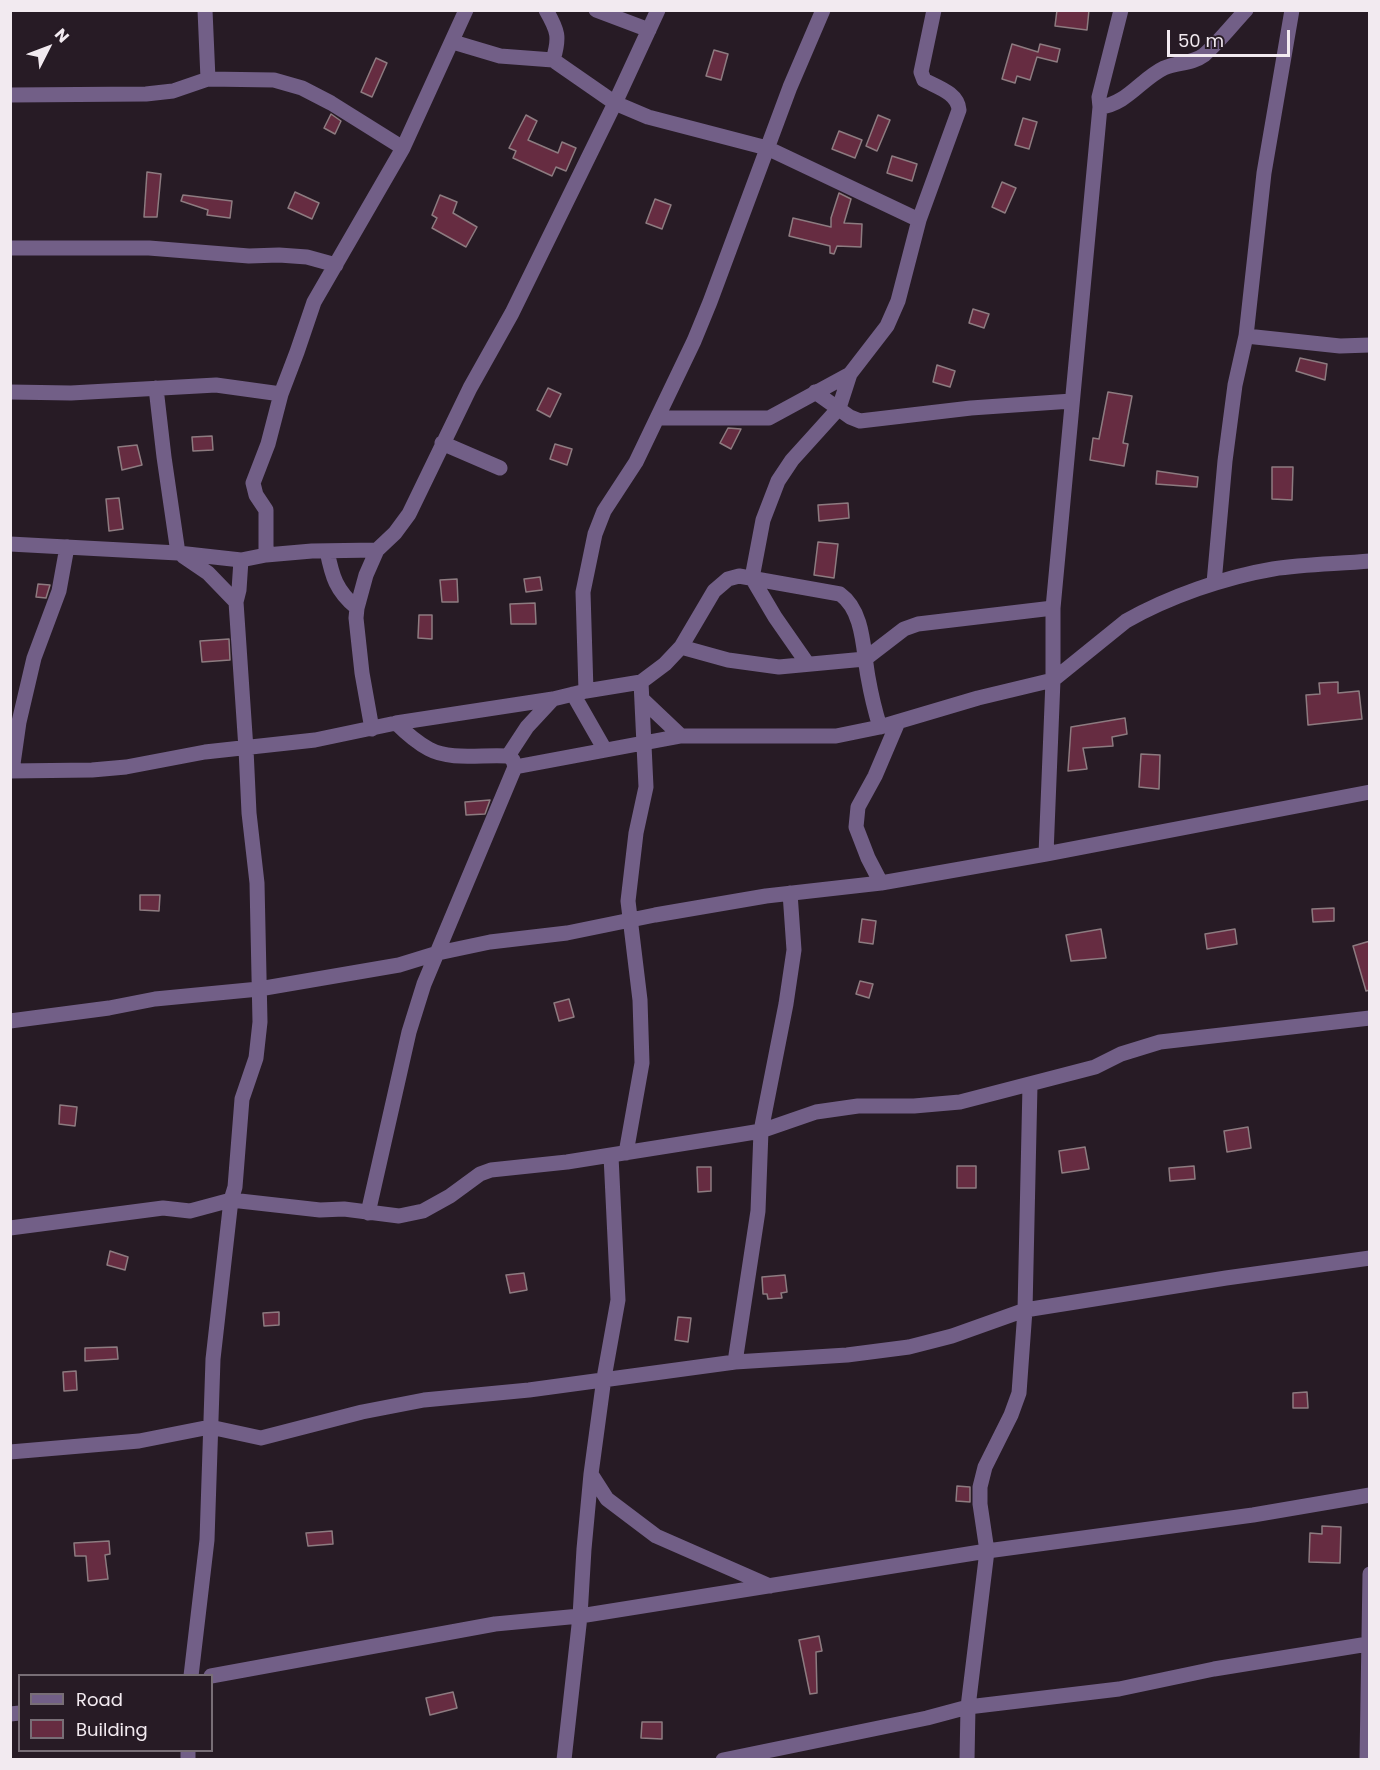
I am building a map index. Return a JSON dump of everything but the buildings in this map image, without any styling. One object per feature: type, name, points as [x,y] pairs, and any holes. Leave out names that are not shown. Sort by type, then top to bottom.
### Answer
[{"type":"street","points":[[205,10],[208,80]]},
{"type":"street","points":[[266,555],[266,510],[256,495],[253,483],[268,444],[281,394],[314,302],[403,148],[466,10]]},
{"type":"street","points":[[546,10],[557,30],[558,41],[553,60]]},
{"type":"street","points":[[596,10],[649,30]]},
{"type":"street","points":[[372,729],[357,634],[357,608],[366,575],[377,550],[395,533],[409,514],[441,443],[512,314],[658,10]]},
{"type":"street","points":[[605,750],[579,693],[583,592],[596,534],[604,511],[636,462],[694,340],[790,87],[823,10]]},
{"type":"street","points":[[807,663],[775,617],[752,578],[763,520],[777,481],[792,460],[839,408],[850,374],[887,326],[898,301],[919,220],[959,110],[959,103],[954,96],[924,80],[921,72],[933,10]]},
{"type":"street","points":[[1046,854],[1053,680],[1053,608],[1100,107],[1099,97],[1120,10]]},
{"type":"street","points":[[1100,107],[1122,100],[1162,69],[1194,60],[1204,54],[1246,10]]},
{"type":"street","points":[[1214,583],[1224,461],[1235,385],[1246,336],[1264,173],[1292,10]]},
{"type":"street","points":[[453,42],[500,56],[553,60],[615,103],[648,117],[767,148],[919,220]]},
{"type":"street","points":[[10,95],[146,94],[173,91],[208,80],[274,80],[302,88],[331,103],[403,148]]},
{"type":"street","points":[[10,248],[149,248],[249,256],[307,257],[336,265]]},
{"type":"street","points":[[1246,336],[1340,346],[1370,345]]},
{"type":"street","points":[[657,418],[769,418],[850,374]]},
{"type":"street","points":[[10,392],[71,393],[216,386],[281,394]]},
{"type":"street","points":[[156,388],[178,553],[207,573],[236,602]]},
{"type":"street","points":[[815,392],[850,417],[860,421],[971,408],[1072,401]]},
{"type":"street","points":[[441,443],[500,468]]},
{"type":"street","points":[[10,544],[178,553],[241,560],[266,555],[377,550]]},
{"type":"street","points":[[67,547],[59,591],[34,658],[19,722],[11,771],[126,768],[205,752],[315,740],[396,723],[553,699],[641,682],[665,664],[681,647],[714,591],[728,579],[740,576],[840,594],[847,599],[861,633],[880,727]]},
{"type":"street","points":[[327,551],[331,571],[339,591],[357,608]]},
{"type":"street","points":[[191,1674],[207,1540],[214,1341],[231,1200],[235,1187],[242,1100],[256,1058],[260,1022],[257,883],[249,813],[236,602],[241,560]]},
{"type":"street","points":[[396,723],[411,738],[431,750],[453,755],[512,761],[605,750],[681,736],[836,736],[880,727],[978,698],[1053,680],[1126,621],[1214,583],[1275,569],[1370,561]]},
{"type":"street","points":[[681,647],[710,656],[752,664],[779,666],[865,659],[904,629],[918,624],[1053,608]]},
{"type":"street","points":[[564,1760],[580,1616],[591,1474],[604,1378],[618,1300],[619,1155],[642,1063],[640,1000],[628,901],[636,833],[646,787],[641,682]]},
{"type":"street","points":[[368,1213],[409,1032],[424,984],[527,727],[553,699]]},
{"type":"street","points":[[643,700],[681,736]]},
{"type":"street","points":[[881,883],[856,827],[858,807],[898,722]]},
{"type":"street","points":[[10,1021],[109,1008],[155,999],[259,988],[399,965],[438,953],[490,942],[567,933],[722,903],[881,883],[1370,792]]},
{"type":"street","points":[[735,1362],[758,1211],[760,1131],[786,1004],[794,950],[790,893]]},
{"type":"street","points":[[399,965],[424,984]]},
{"type":"street","points":[[10,1227],[163,1208],[190,1211],[231,1200],[399,1216],[423,1211],[450,1196],[480,1174],[491,1170],[619,1155],[760,1131],[816,1112],[858,1106],[914,1106],[960,1102],[1095,1068],[1121,1054],[1160,1042],[1370,1018]]},
{"type":"street","points":[[967,1760],[968,1707],[987,1551],[980,1504],[980,1487],[985,1467],[1011,1415],[1019,1393],[1025,1310],[1030,1084]]},
{"type":"street","points":[[10,1452],[139,1441],[210,1427],[261,1438],[362,1412],[424,1400],[529,1390],[735,1362],[847,1355],[909,1347],[952,1336],[1025,1310],[1370,1258]]},
{"type":"street","points":[[591,1474],[608,1499],[656,1536],[772,1586]]},
{"type":"street","points":[[213,1676],[495,1624],[580,1616],[987,1551],[1253,1515],[1370,1495]]},
{"type":"street","points":[[1367,1760],[1370,1574]]},
{"type":"street","points":[[723,1760],[927,1718],[968,1707],[1119,1689],[1214,1668],[1368,1644]]}]
